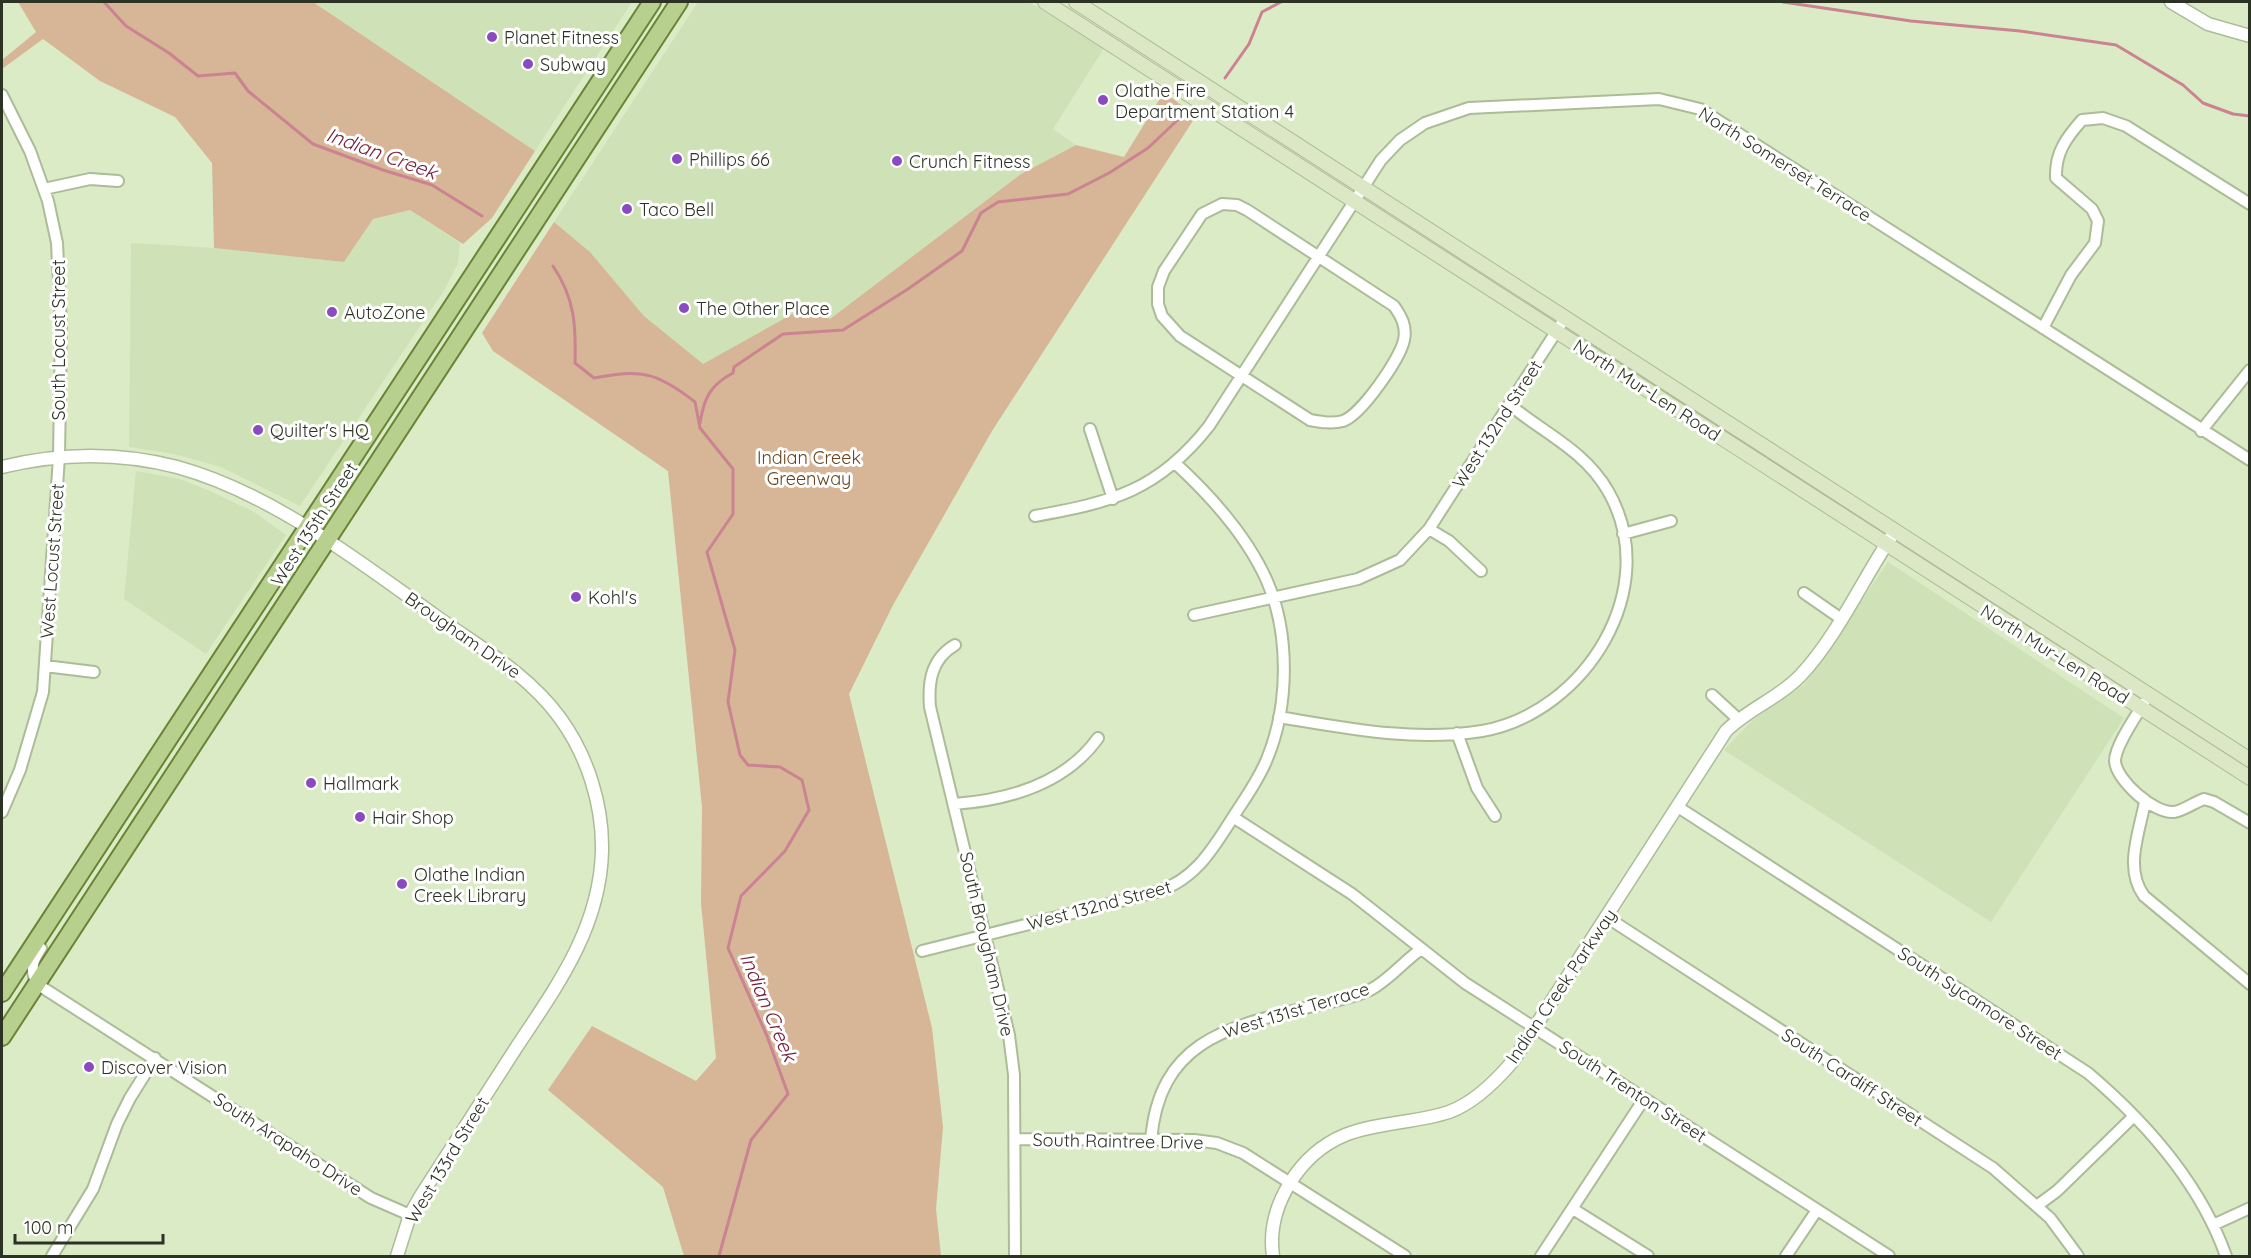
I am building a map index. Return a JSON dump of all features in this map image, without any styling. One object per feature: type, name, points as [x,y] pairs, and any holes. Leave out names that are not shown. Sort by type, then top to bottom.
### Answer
[{"type":"main road","name":"West 135th Street","points":[[2,993],[652,2]]},
{"type":"main road","name":"West 135th Street","points":[[2,1037],[679,2]]},
{"type":"main road","name":"North Mur-Len Road","points":[[1045,2],[1886,546],[2250,778]]},
{"type":"main road","name":"North Mur-Len Road","points":[[1076,2],[2250,760]]},
{"type":"street","points":[[2171,2],[2208,24],[2250,36]]},
{"type":"street","name":"South Locust Street","points":[[2,95],[5,111],[30,151],[44,189],[57,243],[61,289],[59,457]]},
{"type":"street","name":"North Somerset Terrace","points":[[1354,200],[1381,160],[1400,140],[1425,123],[1454,111],[1498,105],[1638,99],[1673,101],[1700,109],[1722,122],[2201,431],[2250,460]]},
{"type":"street","points":[[2043,328],[2071,275],[2095,243],[2098,220],[2092,210],[2056,178],[2055,160],[2066,137],[2082,120],[2103,118],[2126,126],[2250,204]]},
{"type":"street","points":[[44,189],[90,179],[118,181]]},
{"type":"street","points":[[1035,516],[1101,504],[1143,486],[1175,463],[1209,426],[1354,200]]},
{"type":"street","points":[[1222,204],[1236,205],[1252,213],[1318,256],[1394,306],[1402,318],[1404,327],[1404,340],[1393,361],[1363,406],[1343,421],[1327,423],[1310,420],[1171,330],[1161,316],[1158,287],[1164,272],[1202,214],[1222,204]]},
{"type":"street","name":"West 132nd Street","points":[[1194,615],[1358,579],[1392,566],[1413,549],[1430,529],[1565,318]]},
{"type":"street","points":[[2201,431],[2250,370]]},
{"type":"street","points":[[1279,717],[1368,732],[1429,736],[1483,731],[1522,720],[1584,672],[1611,630],[1622,599],[1626,566],[1623,534],[1614,503],[1587,463],[1568,445],[1510,405]]},
{"type":"street","points":[[1090,429],[1113,499]]},
{"type":"street","name":"Brougham Drive","points":[[2,467],[59,457],[108,456],[177,467],[221,482],[326,540],[527,681],[559,717],[587,769],[597,803],[602,838],[600,874],[594,907],[582,942],[505,1066]]},
{"type":"street","name":"West Locust Street","points":[[2,812],[20,770],[43,692],[59,457]]},
{"type":"street","points":[[1175,463],[1204,490],[1248,548],[1267,582],[1272,599]]},
{"type":"street","points":[[1623,534],[1671,521]]},
{"type":"street","points":[[1430,529],[1449,541],[1481,571]]},
{"type":"street","name":"Indian Creek Parkway","points":[[1273,1257],[1274,1219],[1301,1167],[1318,1152],[1346,1135],[1449,1112],[1496,1081],[1513,1061],[1608,918],[1726,731],[1738,719],[1788,687],[1801,675],[1896,530]]},
{"type":"street","points":[[1804,593],[1840,618]]},
{"type":"street","name":"West 132nd Street","points":[[922,951],[1167,889],[1188,877],[1200,865],[1233,817],[1267,759],[1279,717],[1285,674],[1280,629],[1272,599]]},
{"type":"street","name":"South Brougham Drive","points":[[955,645],[942,652],[935,664],[929,695],[1010,1035],[1016,1140],[1015,1257]]},
{"type":"street","points":[[45,666],[94,672]]},
{"type":"street","points":[[1712,695],[1738,719]]},
{"type":"street","points":[[2149,695],[2115,758],[2116,769],[2145,802],[2158,809],[2176,812],[2204,798],[2250,823]]},
{"type":"street","points":[[1457,733],[1477,788],[1495,816]]},
{"type":"street","points":[[954,804],[973,803],[1051,780],[1073,766],[1098,738]]},
{"type":"street","points":[[2145,802],[2135,852],[2133,875],[2136,885],[2153,904],[2250,984]]},
{"type":"street","name":"South Sycamore Street","points":[[1678,807],[2088,1073],[2134,1116],[2174,1162],[2213,1225],[2226,1257]]},
{"type":"street","name":"South Trenton Street","points":[[1233,817],[1352,894],[1420,950],[1535,1028],[1889,1257]]},
{"type":"street","points":[[37,984],[31,972],[34,959],[78,891],[84,867]]},
{"type":"street","name":"South Cardiff Street","points":[[1608,918],[1994,1168],[2038,1205],[2070,1243],[2078,1257]]},
{"type":"street","name":"West 131st Terrace","points":[[1151,1140],[1153,1117],[1165,1085],[1180,1062],[1199,1044],[1234,1027],[1369,990],[1420,950]]},
{"type":"street","name":"South Arapaho Drive","points":[[37,984],[371,1198],[410,1215]]},
{"type":"street","points":[[52,1257],[93,1189],[117,1124],[155,1058]]},
{"type":"street","name":"West 133rd Street","points":[[397,1257],[410,1215],[505,1066]]},
{"type":"street","points":[[1541,1257],[1644,1099]]},
{"type":"street","points":[[2038,1205],[2058,1191],[2134,1116]]},
{"type":"street","name":"South Raintree Drive","points":[[1016,1140],[1151,1140],[1217,1143],[1243,1153],[1405,1257]]},
{"type":"street","points":[[2213,1225],[2250,1208]]},
{"type":"street","points":[[1573,1209],[1647,1257]]},
{"type":"street","points":[[1786,1257],[1817,1210]]},
{"type":"shaded area","points":[[313,2],[632,2],[535,151]]},
{"type":"shaded area","points":[[698,2],[1029,2],[1104,48],[1053,129],[1076,145],[1021,174],[830,319],[805,307],[703,365],[644,316],[590,252],[554,222]]},
{"type":"shaded area","points":[[410,210],[460,243],[458,263],[445,289],[300,506],[221,467],[174,454],[129,447],[131,243],[214,248],[344,262],[373,219]]},
{"type":"shaded area","points":[[136,471],[180,479],[210,491],[254,512],[286,535],[206,654],[124,599]]},
{"type":"shaded area","points":[[1888,562],[2124,718],[1991,922],[1724,750],[1753,720],[1805,684]]},
{"type":"green space","points":[[18,2],[313,2],[535,151],[492,218],[463,244],[410,210],[373,219],[344,262],[214,248],[212,163],[175,117],[100,81],[43,39],[2,69],[2,60],[36,32]]},
{"type":"green space","name":"Indian Creek Greenway","points":[[1164,92],[1196,116],[992,431],[893,605],[849,694],[932,1028],[943,1127],[936,1209],[941,1256],[684,1256],[663,1187],[548,1090],[592,1026],[696,1081],[716,1058],[701,903],[702,807],[668,471],[493,351],[482,333],[554,222],[590,252],[644,316],[703,364],[805,307],[830,319],[1021,174],[1076,145],[1124,157]]},
{"type":"waterway","name":"Indian Creek","points":[[104,2],[126,26],[169,53],[198,76],[235,73],[248,91],[313,144],[432,185],[482,216]]},
{"type":"waterway","points":[[1225,78],[1249,44],[1262,12],[1281,2]]},
{"type":"waterway","points":[[1783,2],[1911,21],[2020,31],[2116,45],[2183,85],[2203,103],[2233,114],[2250,116]]},
{"type":"waterway","points":[[700,423],[706,399],[719,382],[733,373],[734,367],[783,334],[843,330],[962,251],[981,213],[998,202],[1068,194],[1109,173],[1148,148],[1186,112]]},
{"type":"waterway","name":"Indian Creek","points":[[553,266],[566,290],[573,313],[575,363],[594,378],[624,374],[648,375],[682,392],[695,402],[700,428],[733,469],[733,514],[707,552],[735,650],[728,702],[740,755],[748,765],[780,767],[802,780],[809,810],[785,851],[741,896],[728,948],[767,1036],[788,1094],[751,1140],[719,1256]]},
{"type":"place","name":"Planet Fitness","points":[[492,37]]},
{"type":"place","name":"Subway","points":[[528,64]]},
{"type":"place","name":"Olathe Fire Department Station 4","points":[[1103,100]]},
{"type":"place","name":"Phillips 66","points":[[677,159]]},
{"type":"place","name":"Crunch Fitness","points":[[897,161]]},
{"type":"place","name":"Taco Bell","points":[[627,209]]},
{"type":"place","name":"The Other Place","points":[[684,308]]},
{"type":"place","name":"AutoZone","points":[[332,312]]},
{"type":"place","name":"Quilter's HQ","points":[[258,430]]},
{"type":"place","name":"Kohl's","points":[[576,597]]},
{"type":"place","name":"Hallmark","points":[[311,783]]},
{"type":"place","name":"Hair Shop","points":[[360,817]]},
{"type":"place","name":"Olathe Indian Creek Library","points":[[402,884]]},
{"type":"place","name":"Discover Vision","points":[[89,1067]]}]
